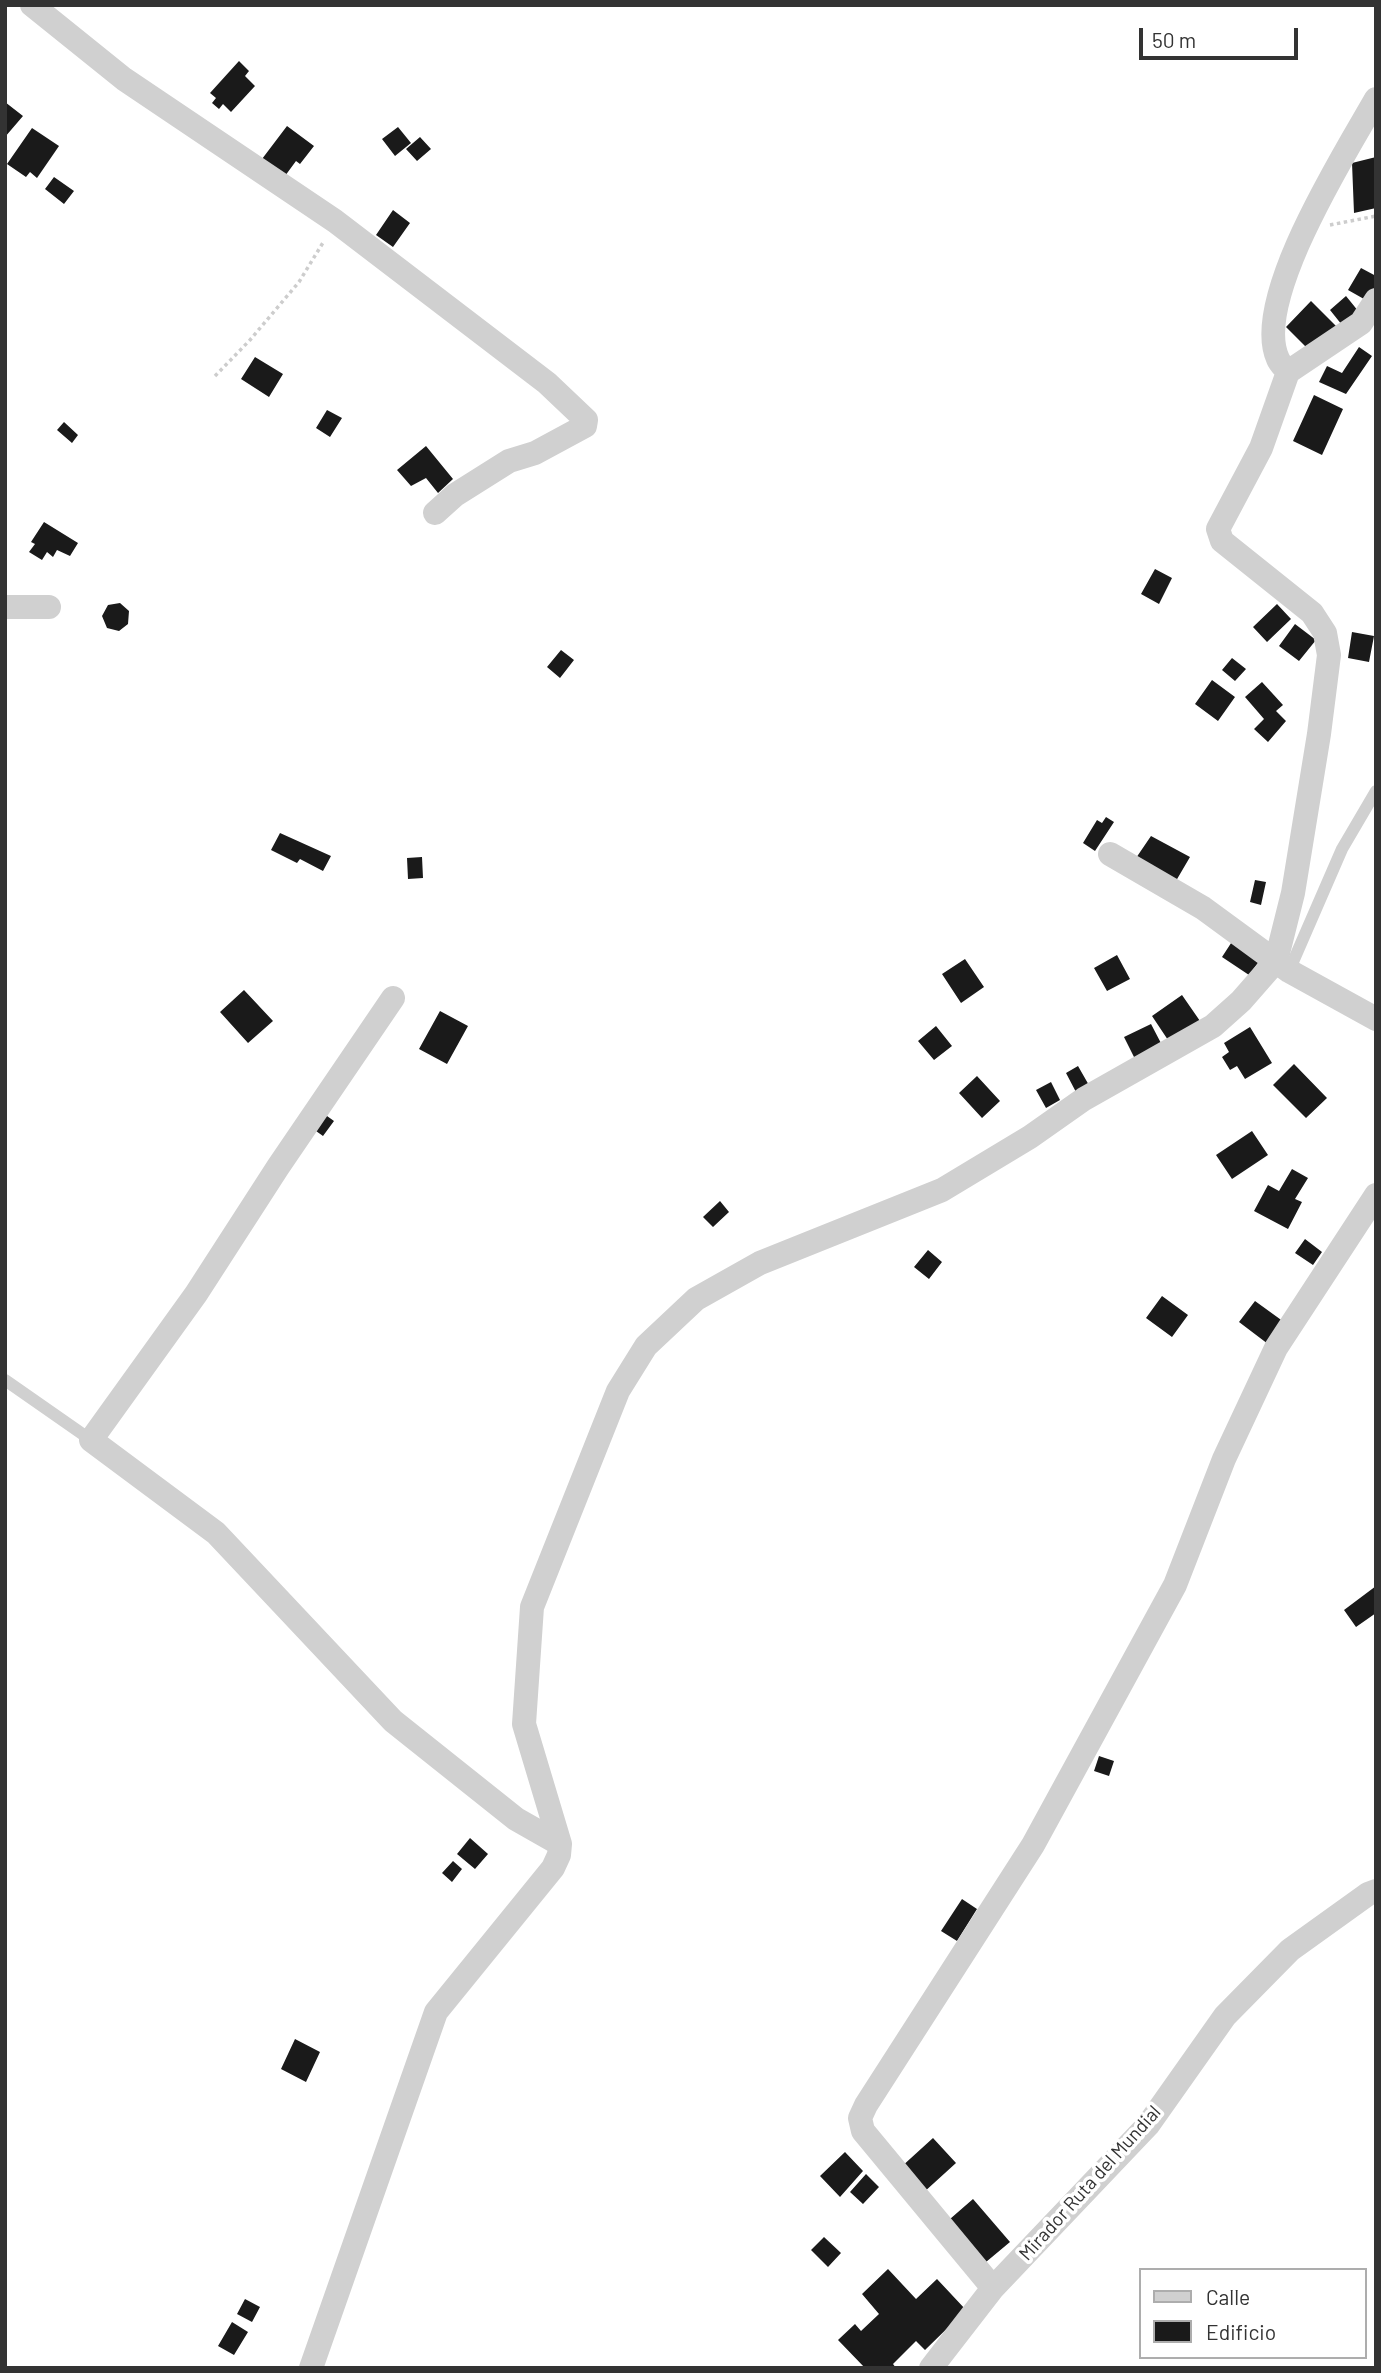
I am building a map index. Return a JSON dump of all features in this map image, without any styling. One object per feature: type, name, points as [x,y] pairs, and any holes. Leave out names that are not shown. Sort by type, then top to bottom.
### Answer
[{"type":"street","points":[[32,5],[124,79],[335,221],[547,383],[586,420],[585,426],[535,453],[509,461],[467,487],[435,513]]},
{"type":"street","points":[[1288,372],[1279,360],[1275,346],[1275,312],[1284,275],[1307,222],[1376,99]]},
{"type":"street","points":[[311,2368],[436,2011],[553,1868],[559,1855],[560,1844],[524,1724],[533,1607],[618,1391],[646,1346],[696,1299],[760,1263],[942,1190],[1030,1137],[1084,1099],[1213,1026],[1283,966],[1329,655],[1325,633],[1312,613],[1222,541],[1218,528],[1261,448],[1288,372],[1361,323],[1376,300]]},
{"type":"street","points":[[5,607],[49,607]]},
{"type":"street","points":[[1110,854],[1203,908],[1283,966],[1376,1019]]},
{"type":"street","points":[[393,998],[278,1167],[196,1294],[91,1440],[216,1533],[393,1721],[516,1819],[560,1844]]},
{"type":"street","points":[[993,2288],[863,2131],[860,2118],[1033,1844],[1175,1585],[1224,1459],[1276,1348],[1376,1195]]},
{"type":"street","name":"Mirador Ruta del Mundial","points":[[931,2368],[993,2288],[1148,2125],[1225,2016],[1290,1950],[1367,1894],[1376,1891]]},
{"type":"lane","points":[[1283,966],[1342,849],[1376,792]]},
{"type":"lane","points":[[5,1380],[91,1440]]},
{"type":"path","points":[[1307,222],[1332,225],[1376,216]]},
{"type":"path","points":[[215,376],[250,340],[299,282],[335,221]]},
{"type":"building","points":[[239,61],[249,71],[245,76],[255,86],[231,112],[223,104],[219,109],[212,103],[216,98],[210,93]]},
{"type":"building","points":[[5,102],[23,116],[5,137]]},
{"type":"building","points":[[287,126],[314,146],[300,164],[296,161],[285,176],[262,159]]},
{"type":"building","points":[[398,127],[411,143],[395,156],[382,139]]},
{"type":"building","points":[[32,128],[59,146],[37,178],[30,172],[26,177],[7,164]]},
{"type":"building","points":[[420,137],[431,149],[417,161],[406,149]]},
{"type":"building","points":[[1376,157],[1376,208],[1354,213],[1352,163]]},
{"type":"building","points":[[54,177],[74,191],[64,204],[45,189]]},
{"type":"building","points":[[393,210],[410,223],[393,247],[376,235]]},
{"type":"building","points":[[1361,268],[1376,276],[1376,295],[1371,303],[1348,290]]},
{"type":"building","points":[[1346,296],[1363,317],[1346,330],[1330,310]]},
{"type":"building","points":[[1311,301],[1336,326],[1311,352],[1286,327]]},
{"type":"building","points":[[1359,347],[1372,356],[1346,394],[1319,382],[1327,366],[1342,373]]},
{"type":"building","points":[[255,357],[283,374],[269,397],[241,379]]},
{"type":"building","points":[[1314,395],[1343,409],[1322,455],[1293,441]]},
{"type":"building","points":[[327,410],[342,418],[330,437],[316,428]]},
{"type":"building","points":[[64,422],[78,435],[72,443],[57,430]]},
{"type":"building","points":[[426,446],[453,479],[438,493],[426,478],[411,486],[397,470]]},
{"type":"building","points":[[44,522],[78,543],[70,556],[57,550],[53,557],[47,552],[42,560],[29,552],[35,544],[31,542]]},
{"type":"building","points":[[1155,569],[1172,578],[1159,604],[1141,594]]},
{"type":"building","points":[[120,603],[129,611],[128,624],[119,631],[107,628],[102,616],[108,605]]},
{"type":"building","points":[[1277,604],[1291,619],[1267,642],[1253,627]]},
{"type":"building","points":[[1295,624],[1316,640],[1299,661],[1279,646]]},
{"type":"building","points":[[1352,632],[1374,636],[1369,662],[1348,658]]},
{"type":"building","points":[[561,650],[574,660],[560,678],[547,667]]},
{"type":"building","points":[[1232,658],[1246,669],[1235,681],[1222,670]]},
{"type":"building","points":[[1212,680],[1235,697],[1218,721],[1195,704]]},
{"type":"building","points":[[1262,682],[1283,705],[1276,711],[1286,721],[1268,742],[1254,729],[1264,719],[1245,697]]},
{"type":"building","points":[[1106,817],[1114,822],[1095,851],[1083,843],[1097,820],[1102,823]]},
{"type":"building","points":[[280,833],[331,856],[323,871],[300,859],[297,863],[271,850]]},
{"type":"building","points":[[1151,836],[1190,857],[1173,886],[1136,858]]},
{"type":"building","points":[[422,857],[423,878],[408,879],[407,858]]},
{"type":"building","points":[[1255,880],[1266,882],[1261,905],[1250,902]]},
{"type":"building","points":[[1235,937],[1263,956],[1249,975],[1222,957]]},
{"type":"building","points":[[1117,955],[1130,979],[1107,991],[1094,968]]},
{"type":"building","points":[[965,959],[984,987],[961,1003],[942,974]]},
{"type":"building","points":[[244,990],[273,1021],[248,1043],[220,1012]]},
{"type":"building","points":[[1182,995],[1200,1021],[1170,1043],[1152,1016]]},
{"type":"building","points":[[440,1011],[468,1026],[447,1064],[419,1049]]},
{"type":"building","points":[[1151,1024],[1163,1047],[1136,1061],[1124,1037]]},
{"type":"building","points":[[936,1026],[952,1046],[934,1060],[918,1041]]},
{"type":"building","points":[[1250,1027],[1272,1063],[1245,1079],[1237,1066],[1230,1070],[1222,1057],[1229,1052],[1224,1043]]},
{"type":"building","points":[[1294,1064],[1327,1098],[1306,1118],[1273,1085]]},
{"type":"building","points":[[1078,1066],[1090,1087],[1077,1094],[1066,1073]]},
{"type":"building","points":[[977,1076],[1000,1101],[982,1118],[959,1093]]},
{"type":"building","points":[[1051,1082],[1060,1100],[1046,1108],[1036,1090]]},
{"type":"building","points":[[320,1111],[334,1121],[323,1136],[309,1126]]},
{"type":"building","points":[[1252,1131],[1268,1155],[1232,1179],[1216,1155]]},
{"type":"building","points":[[1292,1169],[1308,1178],[1295,1199],[1302,1202],[1288,1229],[1254,1211],[1268,1185],[1279,1191]]},
{"type":"building","points":[[720,1201],[729,1212],[713,1227],[703,1217]]},
{"type":"building","points":[[1305,1239],[1322,1252],[1313,1265],[1295,1253]]},
{"type":"building","points":[[928,1250],[942,1262],[929,1279],[914,1267]]},
{"type":"building","points":[[1162,1296],[1188,1315],[1172,1337],[1146,1318]]},
{"type":"building","points":[[1255,1301],[1284,1322],[1268,1344],[1239,1322]]},
{"type":"building","points":[[1376,1586],[1376,1613],[1356,1627],[1344,1610]]},
{"type":"building","points":[[1099,1756],[1114,1761],[1109,1776],[1094,1771]]},
{"type":"building","points":[[470,1838],[488,1854],[475,1869],[457,1854]]},
{"type":"building","points":[[453,1861],[462,1869],[452,1882],[442,1873]]},
{"type":"building","points":[[962,1899],[977,1909],[957,1941],[941,1931]]},
{"type":"building","points":[[295,2039],[320,2052],[306,2082],[281,2069]]},
{"type":"building","points":[[933,2138],[956,2163],[923,2193],[900,2168]]},
{"type":"building","points":[[845,2152],[863,2171],[840,2197],[820,2176]]},
{"type":"building","points":[[866,2174],[879,2187],[863,2204],[850,2192]]},
{"type":"building","points":[[973,2199],[1010,2242],[986,2262],[950,2219]]},
{"type":"building","points":[[824,2237],[841,2253],[828,2267],[811,2250]]},
{"type":"building","points":[[888,2269],[916,2299],[937,2279],[966,2310],[925,2350],[916,2341],[893,2364],[896,2368],[865,2368],[838,2340],[855,2324],[861,2331],[879,2314],[862,2294]]},
{"type":"building","points":[[245,2299],[260,2307],[252,2322],[237,2314]]},
{"type":"building","points":[[232,2322],[248,2332],[234,2355],[218,2346]]}]
